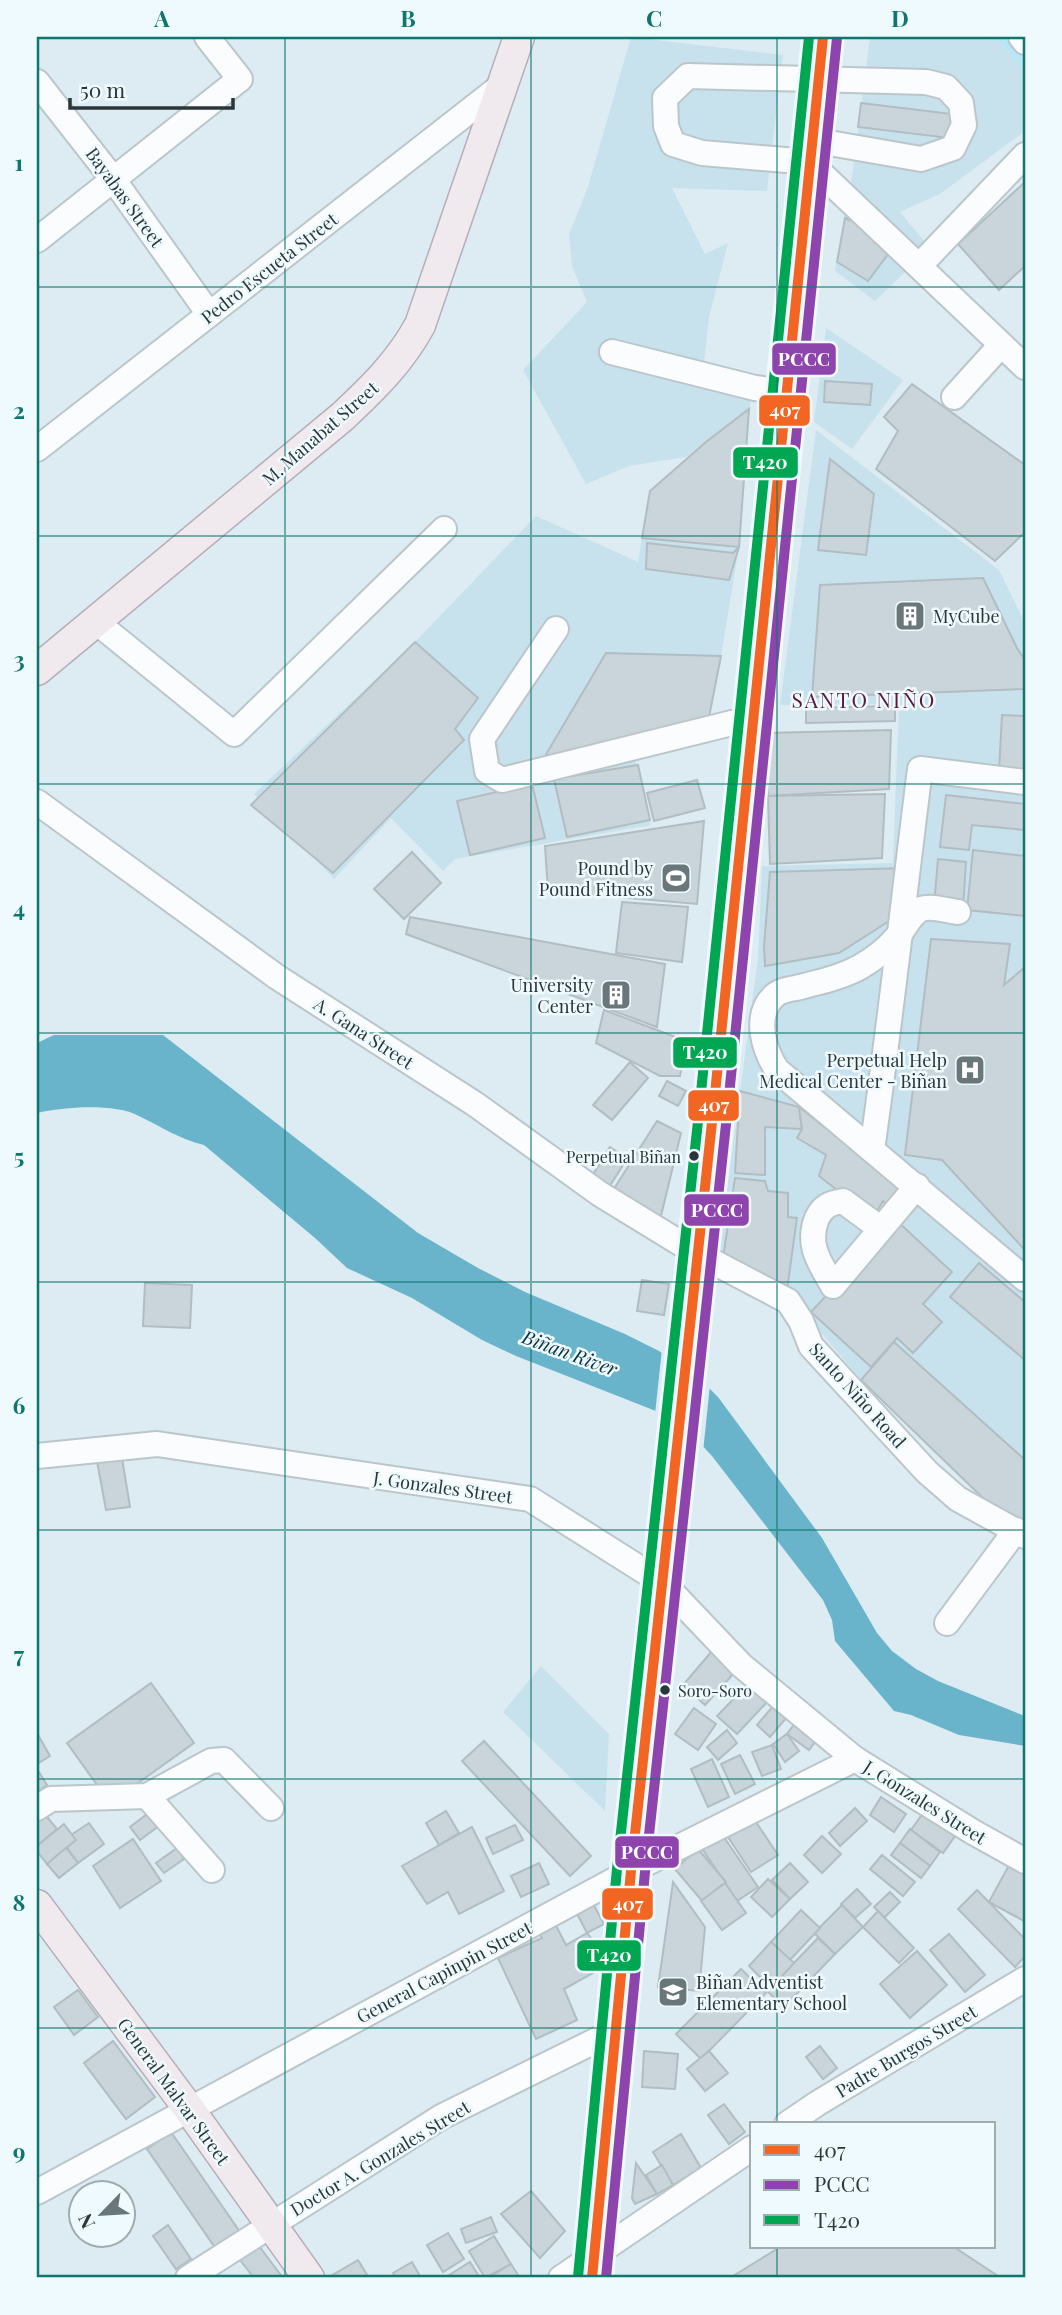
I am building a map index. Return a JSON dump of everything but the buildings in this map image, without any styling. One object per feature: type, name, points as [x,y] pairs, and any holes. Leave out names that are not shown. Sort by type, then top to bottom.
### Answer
[{"type":"highway","points":[[593,2267],[631,1871],[698,1254],[823,37]]},
{"type":"main road","name":"M. Manabat Street","points":[[37,670],[342,417],[378,384],[410,344],[419,325],[519,37]]},
{"type":"main road","name":"General Malvar Street","points":[[37,1905],[309,2278]]},
{"type":"street","points":[[37,240],[240,79],[208,37]]},
{"type":"street","points":[[1021,37],[1025,42]]},
{"type":"street","points":[[688,76],[819,79],[926,82],[946,87],[961,103],[964,125],[953,148],[921,159],[811,151],[702,153],[673,144],[666,126],[666,97],[688,76]]},
{"type":"street","name":"Bayabas Street","points":[[37,82],[113,179],[209,314]]},
{"type":"street","name":"Pedro Escueta Street","points":[[37,449],[501,86]]},
{"type":"street","points":[[811,151],[920,265],[1025,367]]},
{"type":"street","points":[[920,265],[1025,155]]},
{"type":"street","points":[[954,397],[1001,345]]},
{"type":"street","points":[[612,352],[755,388],[785,391]]},
{"type":"street","points":[[95,621],[234,734],[444,529]]},
{"type":"street","points":[[556,629],[482,739],[487,771],[502,780],[751,718]]},
{"type":"street","points":[[872,1150],[894,994],[898,936],[920,769],[1025,782]]},
{"type":"street","name":"A. Gana Street","points":[[37,802],[277,977],[475,1104],[600,1194],[698,1254]]},
{"type":"street","points":[[958,912],[925,908],[919,910],[875,958],[851,972],[774,996],[767,1008],[761,1030],[768,1056],[777,1070],[1025,1279]]},
{"type":"street","points":[[721,1027],[761,1030]]},
{"type":"street","points":[[881,1229],[917,1186]]},
{"type":"street","name":"Santo Niño Road","points":[[698,1254],[788,1301],[801,1321],[810,1346],[927,1472],[958,1499],[1021,1533]]},
{"type":"street","name":"J. Gonzales Street","points":[[37,1456],[157,1444],[530,1499],[663,1583],[741,1665],[855,1759],[1025,1861]]},
{"type":"street","points":[[947,1623],[1021,1533]]},
{"type":"street","name":"General Capinpin Street","points":[[37,2192],[631,1871],[855,1759]]},
{"type":"street","points":[[37,1808],[51,1799],[147,1796],[211,1761],[224,1760],[271,1808]]},
{"type":"street","points":[[147,1796],[212,1870]]},
{"type":"street","name":"Padre Burgos Street","points":[[790,2122],[1025,1979]]},
{"type":"street","name":"Doctor A. Gonzales Street","points":[[188,2278],[441,2117],[617,2031]]},
{"type":"street","points":[[561,2278],[593,2267],[750,2149]]},
{"type":"shaded area","points":[[631,37],[783,55],[767,191],[672,188],[705,254],[728,243],[709,317],[703,372],[756,380],[749,409],[686,457],[629,466],[586,484],[523,370],[587,302],[572,266],[569,234],[587,190]]},
{"type":"shaded area","points":[[870,37],[980,37],[1000,42],[1025,71],[1025,131],[940,194],[900,212],[930,248],[875,301],[835,271],[851,184]]},
{"type":"shaded area","points":[[980,37],[1025,37],[1025,71],[1000,42]]},
{"type":"shaded area","points":[[826,328],[903,380],[852,449],[814,422]]},
{"type":"shaded area","points":[[816,430],[999,570],[1025,623],[1025,1526],[987,1502],[861,1380],[820,1331],[811,1312],[717,1264],[758,958],[762,866],[893,863],[899,704],[780,705]]},
{"type":"shaded area","points":[[536,516],[638,562],[642,538],[739,547],[721,656],[606,654],[538,767],[632,745],[651,825],[455,859],[443,871],[391,818],[334,879],[254,794],[415,642]]},
{"type":"shaded area","points":[[541,1666],[609,1734],[605,1811],[503,1712]]},
{"type":"water","name":"Biñan River","points":[[54,1035],[163,1035],[418,1233],[525,1292],[659,1351],[705,1384],[718,1397],[822,1538],[877,1633],[892,1651],[938,1681],[1025,1716],[1025,1746],[959,1735],[911,1715],[894,1711],[835,1641],[832,1620],[823,1600],[712,1456],[666,1415],[516,1356],[482,1340],[412,1298],[347,1268],[204,1145],[139,1116],[116,1109],[75,1108],[37,1113],[37,1043]]},
{"type":"pier","points":[[662,1349],[710,1385],[703,1452],[695,1442],[655,1414]]},
{"type":"transit line","name":"T420","points":[[578,2277],[617,1869],[699,1112],[809,37]]},
{"type":"transit line","name":"407","points":[[592,2278],[631,1871],[713,1113],[823,37]]},
{"type":"transit line","name":"PCCC","points":[[606,2278],[645,1872],[727,1115],[837,38]]},
{"type":"place","name":"MyCube","points":[[910,616]]},
{"type":"place","name":"Pound by Pound Fitness","points":[[676,878]]},
{"type":"place","name":"University Center","points":[[616,995]]},
{"type":"place","name":"Perpetual Help Medical Center - Biñan","points":[[970,1070]]},
{"type":"place","name":"Perpetual Biñan","points":[[694,1156]]},
{"type":"place","name":"Soro-Soro","points":[[665,1690]]},
{"type":"place","name":"Biñan Adventist Elementary School","points":[[673,1992]]},
{"type":"district","name":"SANTO NIÑO","points":[[864,699]]}]
